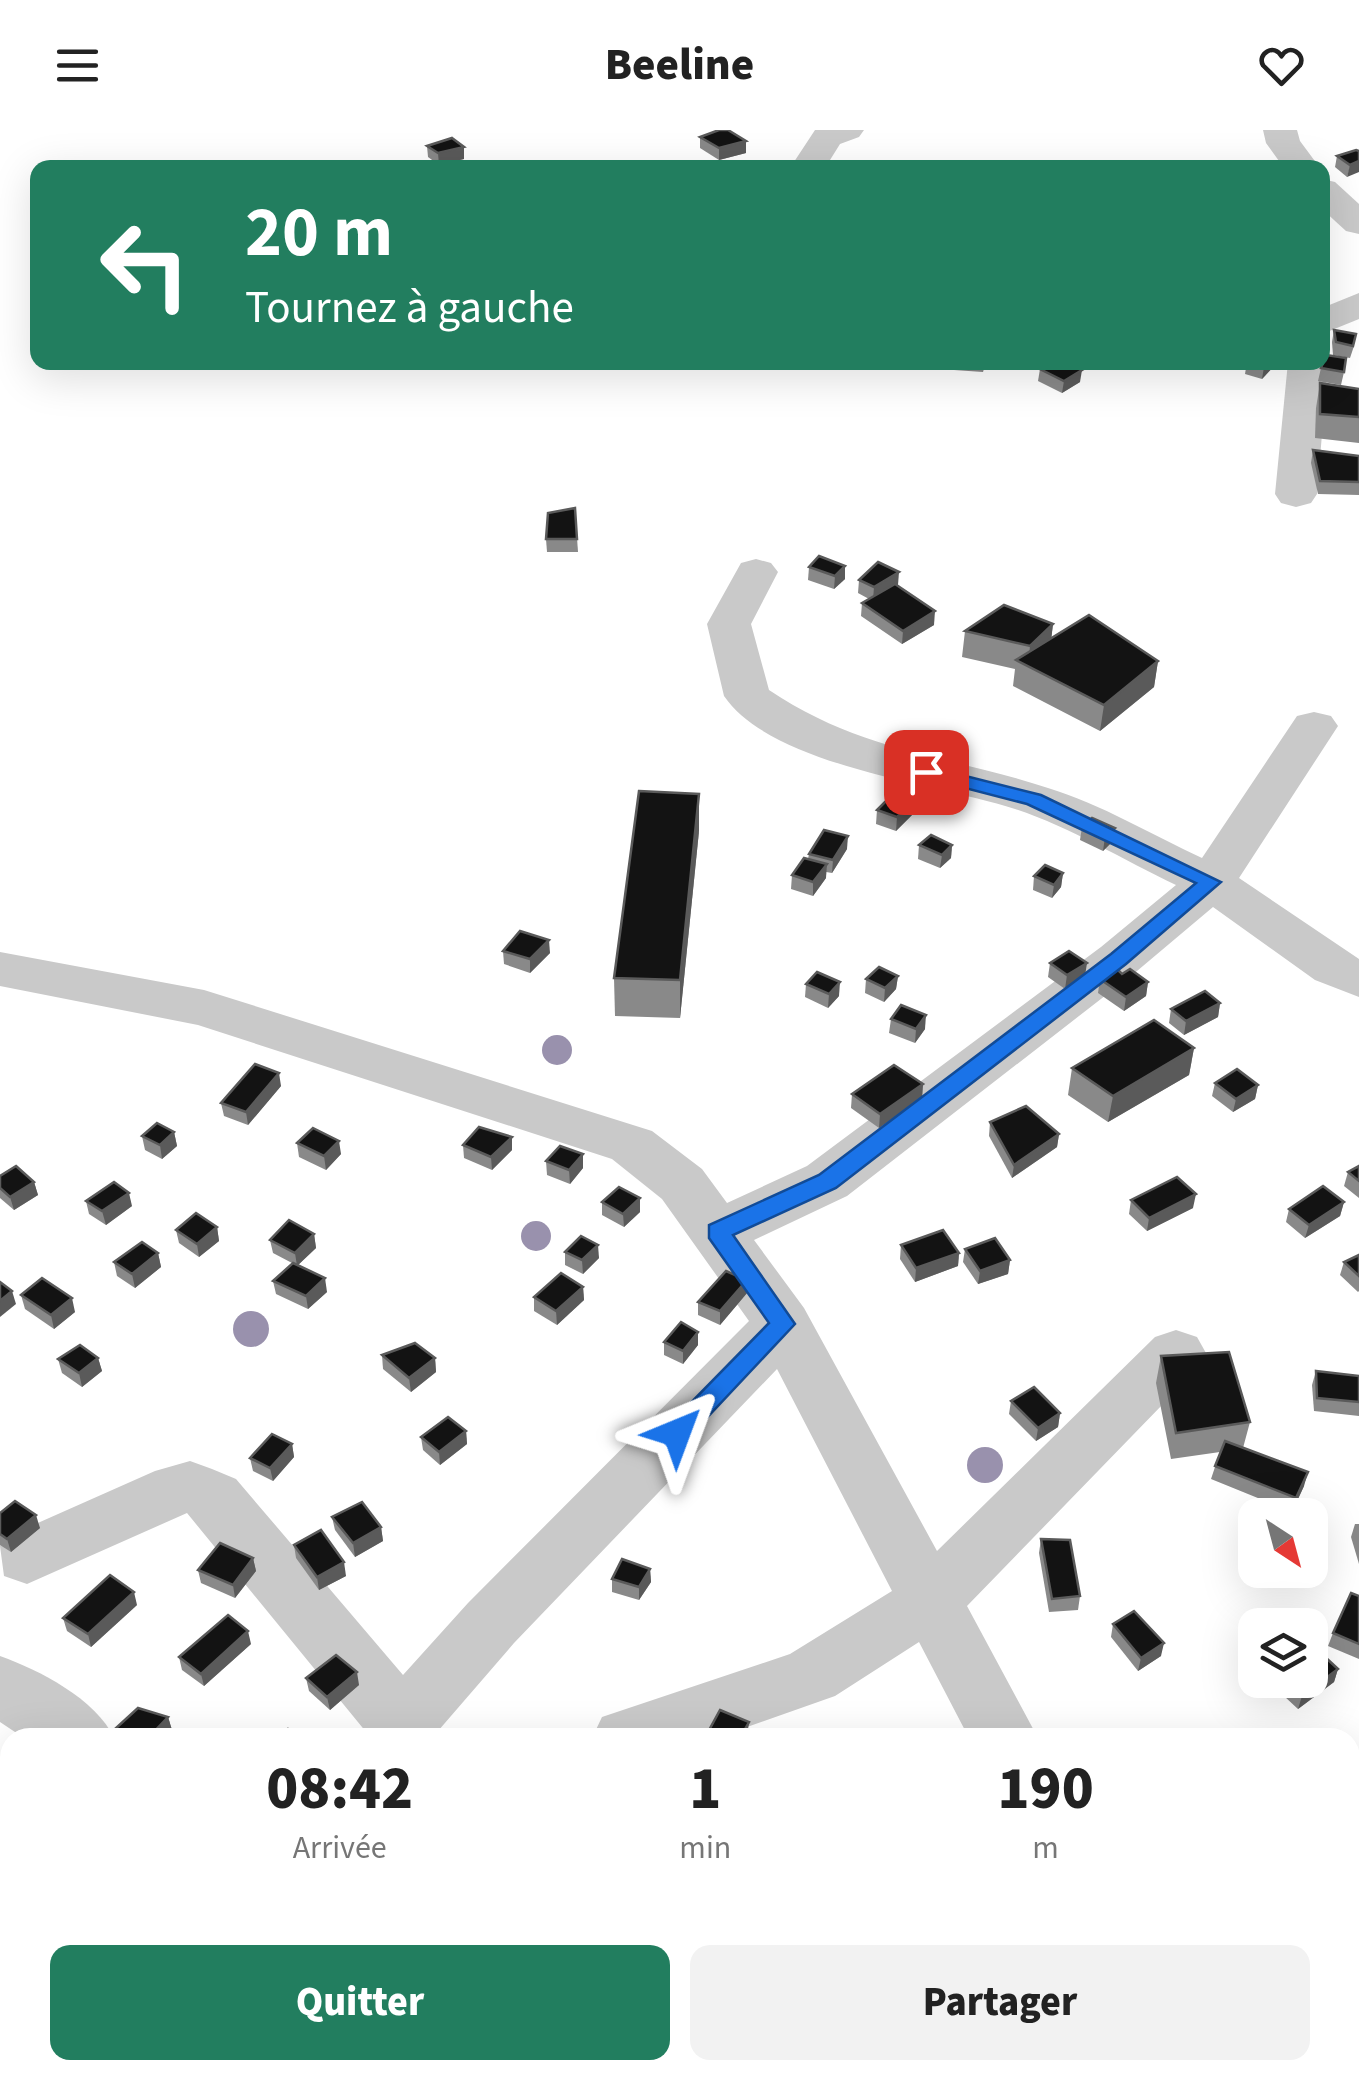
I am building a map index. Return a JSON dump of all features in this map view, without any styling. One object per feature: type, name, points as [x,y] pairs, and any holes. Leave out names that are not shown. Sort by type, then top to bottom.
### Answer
[{"type":"street","points":[[812,160],[827,137],[847,130]]},
{"type":"street","points":[[1280,130],[1282,143],[1296,160]]},
{"type":"street","points":[[1330,197],[1359,224]]},
{"type":"street","points":[[1330,319],[1359,304]]},
{"type":"street","points":[[1296,494],[1307,370]]},
{"type":"street","points":[[756,572],[729,624],[746,696],[794,728],[854,753],[1034,799],[1210,882],[1333,968],[1359,978]]},
{"type":"street","points":[[718,1232],[828,1182],[1118,959],[1210,882],[1314,726]]},
{"type":"street","points":[[0,969],[204,1008],[476,1099],[632,1145],[682,1184],[783,1324],[999,1728]]},
{"type":"street","points":[[405,1728],[491,1622],[783,1324]]},
{"type":"street","points":[[656,1728],[811,1676],[930,1601],[1176,1353]]},
{"type":"street","points":[[27,1557],[156,1497],[190,1487],[214,1496],[401,1728]]},
{"type":"street","points":[[0,1685],[65,1728]]},
{"type":"building","points":[[728,130],[746,141],[719,148],[700,137]]},
{"type":"building","points":[[452,138],[464,147],[438,153],[427,146]]},
{"type":"building","points":[[1356,150],[1359,161],[1350,165],[1337,156]]},
{"type":"building","points":[[1334,330],[1356,334],[1353,346],[1336,342]]},
{"type":"building","points":[[1330,356],[1346,358],[1344,372],[1330,370]]},
{"type":"building","points":[[1042,370],[1082,370],[1064,381]]},
{"type":"building","points":[[1320,383],[1359,389],[1359,417],[1320,414]]},
{"type":"building","points":[[1313,450],[1359,456],[1359,482],[1320,481]]},
{"type":"building","points":[[575,508],[577,539],[546,539],[548,513]]},
{"type":"building","points":[[819,556],[845,566],[835,576],[809,567]]},
{"type":"building","points":[[878,562],[899,572],[874,587],[859,580]]},
{"type":"building","points":[[895,584],[935,611],[903,631],[862,603]]},
{"type":"building","points":[[1004,605],[1053,624],[1030,646],[965,631]]},
{"type":"building","points":[[1089,615],[1158,661],[1104,705],[1016,660]]},
{"type":"building","points":[[639,791],[699,794],[680,980],[614,978]]},
{"type":"building","points":[[894,793],[914,801],[897,817],[877,810]]},
{"type":"building","points":[[1092,818],[1115,828],[1105,837],[1082,827]]},
{"type":"building","points":[[824,830],[848,836],[833,860],[809,854]]},
{"type":"building","points":[[931,835],[952,845],[942,855],[919,845]]},
{"type":"building","points":[[804,858],[827,864],[813,882],[792,875]]},
{"type":"building","points":[[1045,865],[1063,873],[1054,885],[1034,876]]},
{"type":"building","points":[[520,931],[549,940],[530,959],[503,951]]},
{"type":"building","points":[[1069,951],[1087,963],[1067,975],[1050,963]]},
{"type":"building","points":[[879,967],[898,976],[885,988],[866,979]]},
{"type":"building","points":[[1117,969],[1122,974],[1130,969],[1148,982],[1126,997],[1100,979]]},
{"type":"building","points":[[817,972],[840,982],[829,994],[806,984]]},
{"type":"building","points":[[1205,991],[1220,1003],[1186,1021],[1171,1009]]},
{"type":"building","points":[[901,1005],[926,1015],[916,1029],[891,1019]]},
{"type":"building","points":[[1154,1020],[1194,1048],[1113,1096],[1072,1068]]},
{"type":"building","points":[[255,1064],[279,1073],[246,1112],[221,1103]]},
{"type":"building","points":[[894,1065],[923,1084],[880,1114],[852,1094]]},
{"type":"building","points":[[1237,1069],[1258,1085],[1236,1099],[1215,1083]]},
{"type":"building","points":[[1026,1106],[1059,1134],[1014,1165],[990,1122]]},
{"type":"building","points":[[157,1123],[174,1132],[160,1145],[142,1136]]},
{"type":"building","points":[[479,1127],[512,1137],[491,1157],[463,1145]]},
{"type":"building","points":[[313,1128],[339,1141],[324,1156],[297,1143]]},
{"type":"building","points":[[560,1146],[583,1154],[569,1170],[546,1161]]},
{"type":"building","points":[[16,1166],[34,1182],[10,1197],[0,1188],[0,1176]]},
{"type":"building","points":[[1359,1166],[1359,1181],[1348,1172]]},
{"type":"building","points":[[1177,1177],[1196,1194],[1149,1218],[1131,1200]]},
{"type":"building","points":[[114,1182],[129,1193],[102,1211],[86,1201]]},
{"type":"building","points":[[1323,1186],[1344,1202],[1309,1225],[1289,1209]]},
{"type":"building","points":[[619,1187],[640,1198],[623,1214],[602,1202]]},
{"type":"building","points":[[196,1213],[217,1227],[197,1244],[176,1230]]},
{"type":"building","points":[[289,1220],[314,1234],[295,1253],[270,1240]]},
{"type":"building","points":[[943,1230],[959,1253],[916,1268],[901,1245]]},
{"type":"building","points":[[581,1236],[598,1245],[582,1260],[565,1252]]},
{"type":"building","points":[[995,1238],[1010,1260],[980,1271],[965,1249]]},
{"type":"building","points":[[142,1242],[158,1253],[132,1274],[114,1262]]},
{"type":"building","points":[[1359,1255],[1359,1276],[1344,1262]]},
{"type":"building","points":[[293,1263],[325,1278],[306,1296],[273,1281]]},
{"type":"building","points":[[726,1271],[747,1280],[720,1311],[698,1302]]},
{"type":"building","points":[[561,1273],[583,1287],[556,1311],[534,1297]]},
{"type":"building","points":[[42,1278],[72,1298],[51,1315],[21,1295]]},
{"type":"building","points":[[0,1282],[12,1291],[0,1301]]},
{"type":"building","points":[[681,1322],[698,1332],[683,1351],[664,1342]]},
{"type":"building","points":[[415,1343],[435,1358],[409,1378],[382,1355]]},
{"type":"building","points":[[80,1345],[98,1358],[79,1373],[58,1359]]},
{"type":"building","points":[[1229,1352],[1250,1422],[1176,1433],[1161,1356]]},
{"type":"building","points":[[1316,1371],[1359,1376],[1359,1402],[1317,1398]]},
{"type":"building","points":[[1034,1387],[1060,1413],[1038,1428],[1011,1401]]},
{"type":"building","points":[[448,1417],[466,1431],[439,1452],[421,1437]]},
{"type":"building","points":[[272,1434],[292,1444],[270,1468],[250,1458]]},
{"type":"building","points":[[1225,1441],[1308,1472],[1296,1498],[1215,1466]]},
{"type":"building","points":[[15,1501],[36,1515],[7,1539],[0,1534],[0,1513]]},
{"type":"building","points":[[362,1502],[381,1527],[353,1543],[332,1517]]},
{"type":"building","points":[[321,1530],[344,1562],[317,1577],[294,1545]]},
{"type":"building","points":[[1041,1539],[1070,1540],[1080,1596],[1052,1599]]},
{"type":"building","points":[[220,1543],[253,1558],[233,1585],[198,1570]]},
{"type":"building","points":[[622,1559],[650,1569],[639,1587],[612,1579]]},
{"type":"building","points":[[110,1575],[134,1592],[88,1634],[63,1618]]},
{"type":"building","points":[[1351,1593],[1359,1596],[1359,1644],[1333,1633]]},
{"type":"building","points":[[1134,1611],[1164,1643],[1141,1658],[1113,1624]]},
{"type":"building","points":[[228,1615],[248,1631],[201,1674],[179,1657]]},
{"type":"building","points":[[336,1655],[357,1672],[327,1697],[306,1678]]},
{"type":"building","points":[[1328,1660],[1338,1669],[1328,1676]]},
{"type":"building","points":[[138,1708],[168,1717],[158,1728],[116,1728]]},
{"type":"building","points":[[720,1710],[749,1722],[746,1728],[710,1728]]},
{"type":"route","points":[[677,1433],[783,1324],[718,1232],[828,1182],[1118,959],[1210,882],[1034,799],[926,772]]}]
